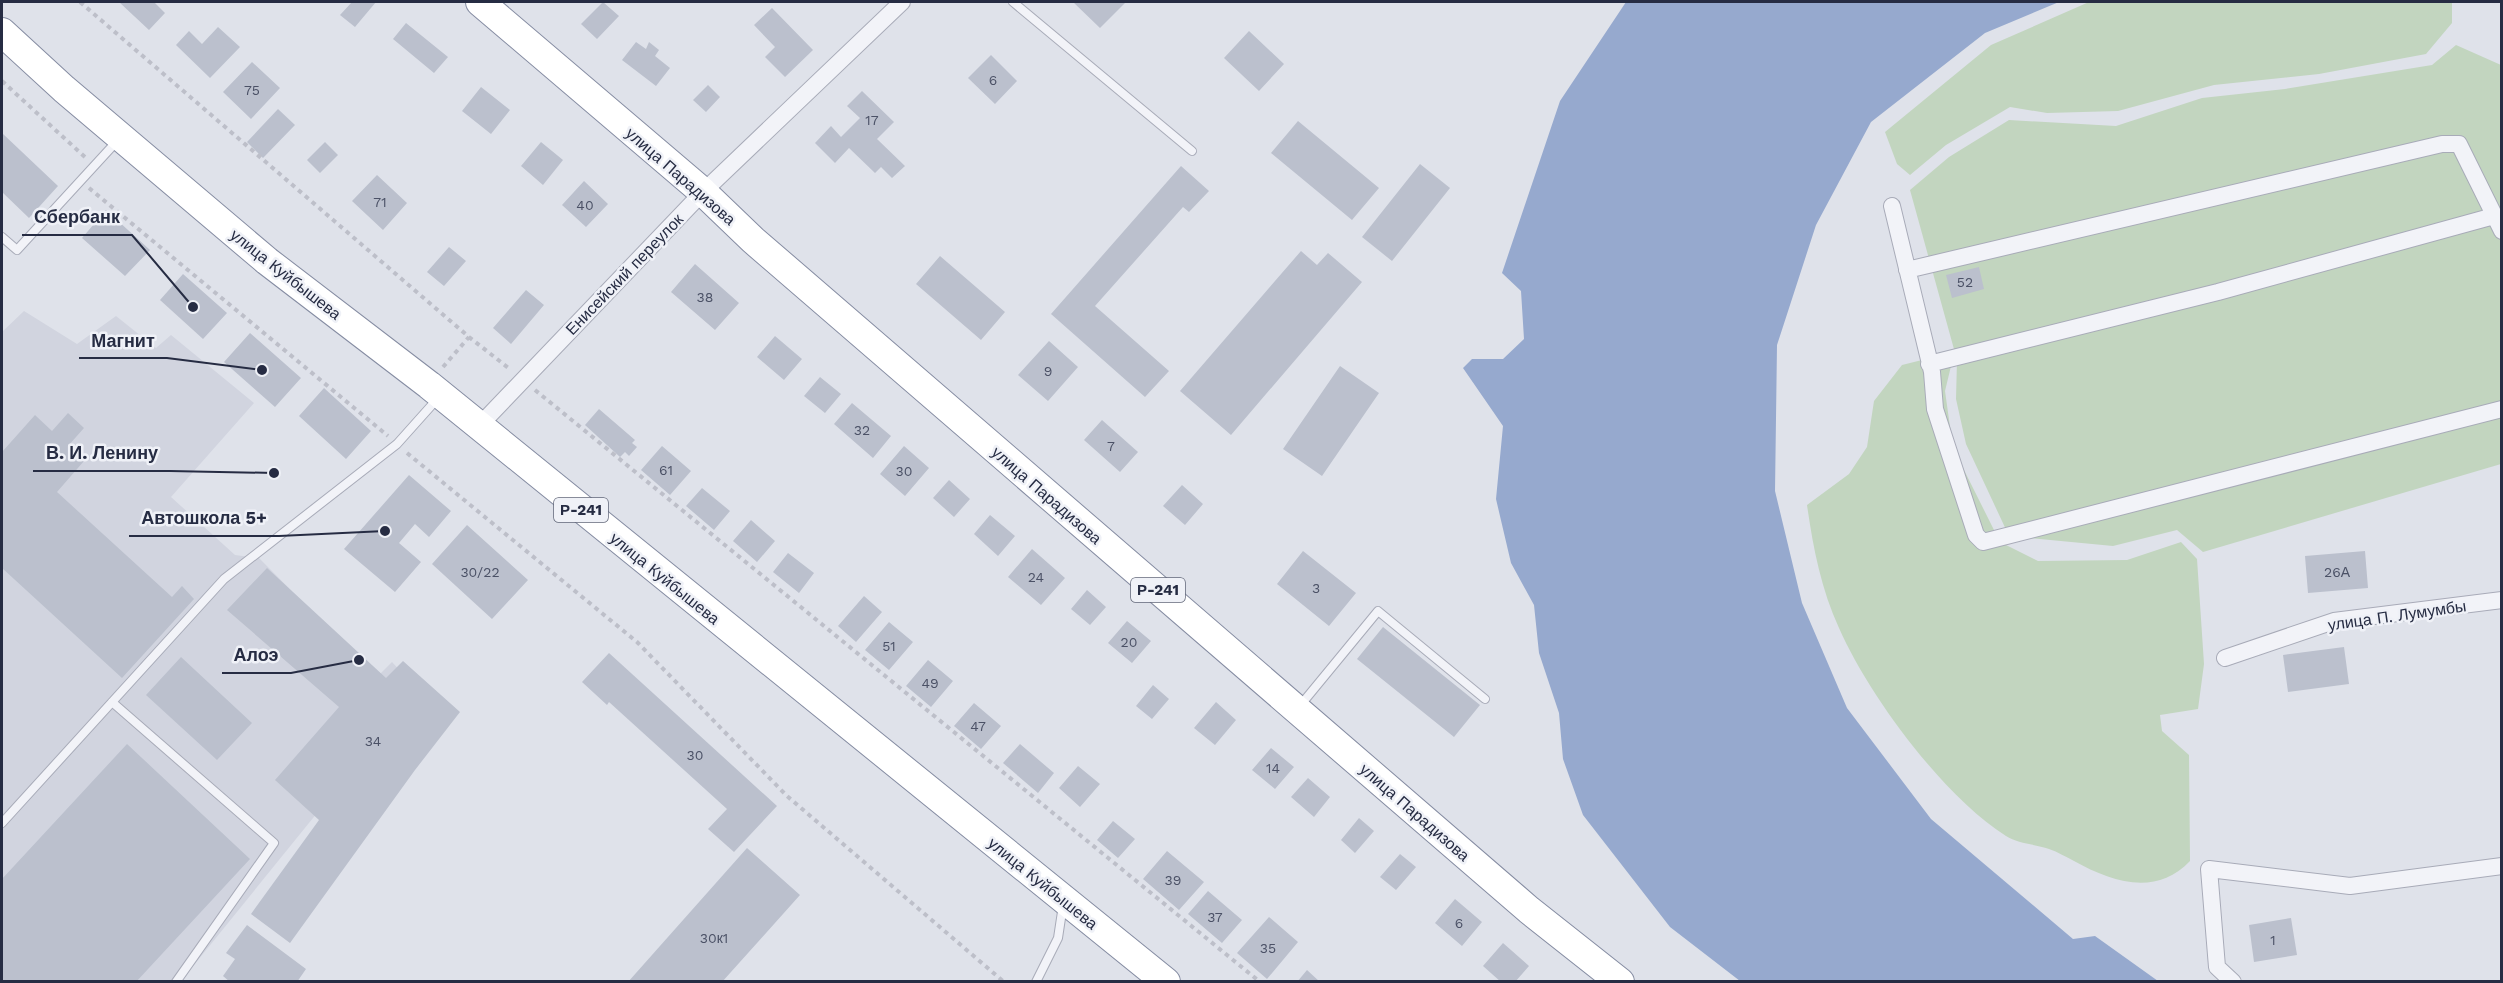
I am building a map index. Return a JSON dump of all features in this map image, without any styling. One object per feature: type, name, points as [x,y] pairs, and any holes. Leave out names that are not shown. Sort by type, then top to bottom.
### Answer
[{"type":"highway","name":"улица Парадизова","points":[[480,2],[703,192],[762,248],[1529,910],[1620,981]]},
{"type":"highway","name":"улица Куйбышева","points":[[2,32],[267,261],[441,382],[479,426],[1166,981]]},
{"type":"street","name":"Енисейский переулок","points":[[479,426],[703,192],[903,2]]},
{"type":"street","points":[[1906,270],[2442,144],[2459,144],[2498,224],[1929,364]]},
{"type":"street","points":[[1892,206],[1929,364],[1935,409],[1976,535],[1983,542],[2502,410]]},
{"type":"street","name":"улица П. Лумумбы","points":[[2225,658],[2334,621],[2502,600]]},
{"type":"street","points":[[2233,981],[2217,967],[2209,869],[2350,886],[2502,866]]},
{"type":"lane","points":[[1013,2],[1192,151]]},
{"type":"lane","points":[[2,237],[17,250],[121,137]]},
{"type":"lane","points":[[2,823],[224,579],[397,444],[441,382]]},
{"type":"lane","points":[[1297,710],[1378,611],[1485,699]]},
{"type":"lane","points":[[112,702],[274,843],[176,981]]},
{"type":"lane","points":[[1036,981],[1058,938],[1064,899]]},
{"type":"path","points":[[80,2],[469,337],[524,379],[562,414],[1260,981]]},
{"type":"path","points":[[2,81],[95,166]]},
{"type":"path","points":[[81,182],[637,642],[787,796],[1004,981]]},
{"type":"path","points":[[441,382],[469,337]]},
{"type":"shaded area","points":[[24,311],[77,344],[116,316],[156,348],[171,335],[254,403],[171,497],[235,555],[259,558],[377,677],[392,662],[445,719],[373,748],[181,981],[2,982],[2,332]]},
{"type":"green space","points":[[2089,2],[2445,2],[2452,3],[2452,23],[2426,54],[2319,74],[2214,85],[2118,111],[2047,113],[2010,107],[1946,145],[1910,175],[1897,164],[1885,132],[1991,45]]},
{"type":"green space","points":[[2456,45],[2501,65],[2501,464],[2203,552],[2177,530],[2113,546],[2009,536],[1966,444],[1956,399],[1957,360],[1910,190],[1949,157],[2009,120],[2116,126],[2202,98],[2285,89],[2432,65]]},
{"type":"green space","points":[[1938,356],[1952,362],[1945,391],[1953,448],[2000,542],[2038,561],[2127,560],[2181,542],[2197,559],[2204,664],[2198,709],[2160,715],[2162,731],[2189,755],[2190,861],[2177,872],[2163,879],[2134,882],[2103,875],[2052,850],[2011,839],[1982,818],[1933,771],[1888,713],[1852,655],[1839,628],[1818,568],[1807,505],[1849,474],[1867,447],[1874,401],[1902,365]]},
{"type":"water","points":[[1626,2],[2059,2],[1985,33],[1871,122],[1816,225],[1777,345],[1775,491],[1802,603],[1847,708],[1931,819],[2073,939],[2095,936],[2158,981],[1740,981],[1670,927],[1583,815],[1563,759],[1559,713],[1539,653],[1534,605],[1511,563],[1496,499],[1503,426],[1463,368],[1472,359],[1503,359],[1524,339],[1521,291],[1502,273],[1560,101]]},
{"type":"building","points":[[119,2],[154,2],[165,13],[149,30]]},
{"type":"building","points":[[352,2],[376,2],[355,27],[340,15]]},
{"type":"building","points":[[603,2],[619,16],[597,39],[581,24]]},
{"type":"building","points":[[1073,2],[1126,2],[1100,28]]},
{"type":"building","points":[[772,8],[813,50],[785,77],[765,57],[775,47],[754,25]]},
{"type":"building","points":[[406,23],[448,57],[434,73],[393,39]]},
{"type":"building","points":[[218,27],[240,47],[210,78],[176,45],[189,31],[202,44]]},
{"type":"building","points":[[1249,31],[1284,64],[1259,91],[1224,58]]},
{"type":"building","points":[[636,42],[646,49],[649,42],[659,50],[655,56],[670,68],[656,86],[622,60]]},
{"type":"building","points":[[991,55],[1017,81],[995,104],[968,78]]},
{"type":"building","points":[[252,62],[280,88],[251,119],[223,92]]},
{"type":"building","points":[[708,85],[720,97],[706,112],[693,100]]},
{"type":"building","points":[[481,87],[510,110],[491,134],[462,111]]},
{"type":"building","points":[[862,91],[894,122],[877,139],[905,166],[892,178],[881,167],[875,173],[849,148],[835,163],[815,143],[831,126],[841,137],[860,118],[847,106]]},
{"type":"building","points":[[278,109],[295,125],[263,158],[247,142]]},
{"type":"building","points":[[1298,121],[1379,188],[1352,220],[1271,153]]},
{"type":"building","points":[[2,133],[58,186],[29,218],[2,192]]},
{"type":"building","points":[[325,142],[338,155],[320,173],[307,160]]},
{"type":"building","points":[[541,142],[563,160],[543,185],[521,166]]},
{"type":"building","points":[[1420,164],[1450,188],[1392,261],[1362,237]]},
{"type":"building","points":[[1181,166],[1209,191],[1189,212],[1183,207],[1095,306],[1169,371],[1145,397],[1051,314]]},
{"type":"building","points":[[377,175],[407,203],[383,230],[352,201]]},
{"type":"building","points":[[584,181],[608,204],[586,227],[562,205]]},
{"type":"building","points":[[106,210],[150,250],[125,276],[82,238]]},
{"type":"building","points":[[449,247],[466,261],[444,286],[427,272]]},
{"type":"building","points":[[1301,251],[1317,265],[1328,253],[1362,282],[1231,435],[1180,391]]},
{"type":"building","points":[[940,256],[1005,312],[981,340],[916,284]]},
{"type":"building","points":[[695,264],[739,303],[715,330],[671,292]]},
{"type":"building","points":[[1979,267],[1984,289],[1952,298],[1946,275]]},
{"type":"building","points":[[183,274],[227,313],[203,339],[160,300]]},
{"type":"building","points":[[526,290],[544,305],[511,344],[493,328]]},
{"type":"building","points":[[250,333],[301,378],[275,407],[224,362]]},
{"type":"building","points":[[775,336],[802,359],[784,380],[757,357]]},
{"type":"building","points":[[1049,341],[1078,367],[1048,401],[1018,375]]},
{"type":"building","points":[[1340,366],[1379,393],[1322,476],[1283,449]]},
{"type":"building","points":[[820,377],[841,394],[825,413],[804,396]]},
{"type":"building","points":[[324,388],[371,431],[346,459],[299,416]]},
{"type":"building","points":[[852,403],[891,436],[873,458],[834,424]]},
{"type":"building","points":[[599,409],[635,440],[632,443],[637,447],[629,456],[625,452],[620,457],[585,425]]},
{"type":"building","points":[[68,413],[84,428],[68,446],[84,461],[57,492],[172,597],[182,586],[194,599],[122,678],[2,568],[2,452],[35,415],[52,431]]},
{"type":"building","points":[[1102,420],[1138,452],[1120,472],[1084,440]]},
{"type":"building","points":[[662,446],[691,471],[670,495],[641,470]]},
{"type":"building","points":[[904,446],[929,468],[905,496],[880,474]]},
{"type":"building","points":[[409,475],[451,511],[429,537],[415,524],[399,543],[421,562],[395,592],[344,549]]},
{"type":"building","points":[[949,480],[970,499],[954,517],[933,498]]},
{"type":"building","points":[[1182,485],[1203,504],[1185,525],[1163,506]]},
{"type":"building","points":[[702,488],[730,511],[714,530],[686,506]]},
{"type":"building","points":[[990,515],[1015,536],[998,556],[974,534]]},
{"type":"building","points":[[751,520],[775,541],[757,562],[733,541]]},
{"type":"building","points":[[467,525],[528,580],[492,619],[432,564]]},
{"type":"building","points":[[1032,549],[1065,578],[1041,605],[1008,577]]},
{"type":"building","points":[[1303,551],[1356,593],[1329,626],[1277,584]]},
{"type":"building","points":[[2365,551],[2368,588],[2308,593],[2305,556]]},
{"type":"building","points":[[788,553],[814,573],[799,593],[773,572]]},
{"type":"building","points":[[267,568],[386,678],[403,661],[460,712],[415,770],[290,943],[251,914],[319,820],[275,780],[339,707],[227,610]]},
{"type":"building","points":[[1087,590],[1106,607],[1090,625],[1071,609]]},
{"type":"building","points":[[864,596],[882,612],[856,642],[838,626]]},
{"type":"building","points":[[1127,621],[1151,641],[1132,663],[1108,643]]},
{"type":"building","points":[[889,622],[913,642],[889,670],[865,650]]},
{"type":"building","points":[[1383,627],[1480,705],[1454,737],[1357,659]]},
{"type":"building","points":[[2344,647],[2349,684],[2288,692],[2283,655]]},
{"type":"building","points":[[609,653],[777,806],[734,852],[708,829],[727,809],[609,702],[607,705],[582,682]]},
{"type":"building","points":[[181,657],[252,723],[217,760],[146,695]]},
{"type":"building","points":[[928,660],[953,681],[931,707],[906,686]]},
{"type":"building","points":[[1153,685],[1169,699],[1152,719],[1136,706]]},
{"type":"building","points":[[1216,702],[1236,720],[1215,745],[1194,728]]},
{"type":"building","points":[[974,703],[1001,726],[981,749],[954,726]]},
{"type":"building","points":[[127,744],[250,859],[136,982],[2,982],[2,879]]},
{"type":"building","points":[[1020,744],[1054,773],[1038,793],[1003,763]]},
{"type":"building","points":[[1271,748],[1294,767],[1275,789],[1252,770]]},
{"type":"building","points":[[1078,766],[1100,784],[1080,807],[1059,788]]},
{"type":"building","points":[[1308,778],[1330,797],[1314,817],[1291,797]]},
{"type":"building","points":[[1359,818],[1374,831],[1355,853],[1341,840]]},
{"type":"building","points":[[1113,821],[1135,839],[1118,858],[1097,840]]},
{"type":"building","points":[[747,848],[800,895],[722,982],[628,982]]},
{"type":"building","points":[[1167,851],[1204,882],[1179,910],[1143,879]]},
{"type":"building","points":[[1400,854],[1416,867],[1396,890],[1380,877]]},
{"type":"building","points":[[1208,891],[1242,920],[1222,943],[1188,914]]},
{"type":"building","points":[[1455,899],[1482,922],[1462,946],[1435,923]]},
{"type":"building","points":[[1269,917],[1298,942],[1267,979],[1237,953]]},
{"type":"building","points":[[2291,918],[2297,955],[2254,962],[2249,925]]},
{"type":"building","points":[[247,925],[306,969],[297,982],[230,982],[223,976],[235,959],[226,953]]},
{"type":"building","points":[[1503,943],[1529,966],[1515,982],[1501,982],[1483,966]]},
{"type":"building","points":[[1307,970],[1320,982],[1297,982]]},
{"type":"place","name":"Сбербанк","points":[[193,307]]},
{"type":"place","name":"Магнит","points":[[262,370]]},
{"type":"place","name":"В. И. Ленину","points":[[274,473]]},
{"type":"place","name":"Автошкола 5+","points":[[385,531]]},
{"type":"place","name":"Алоэ","points":[[359,660]]}]
